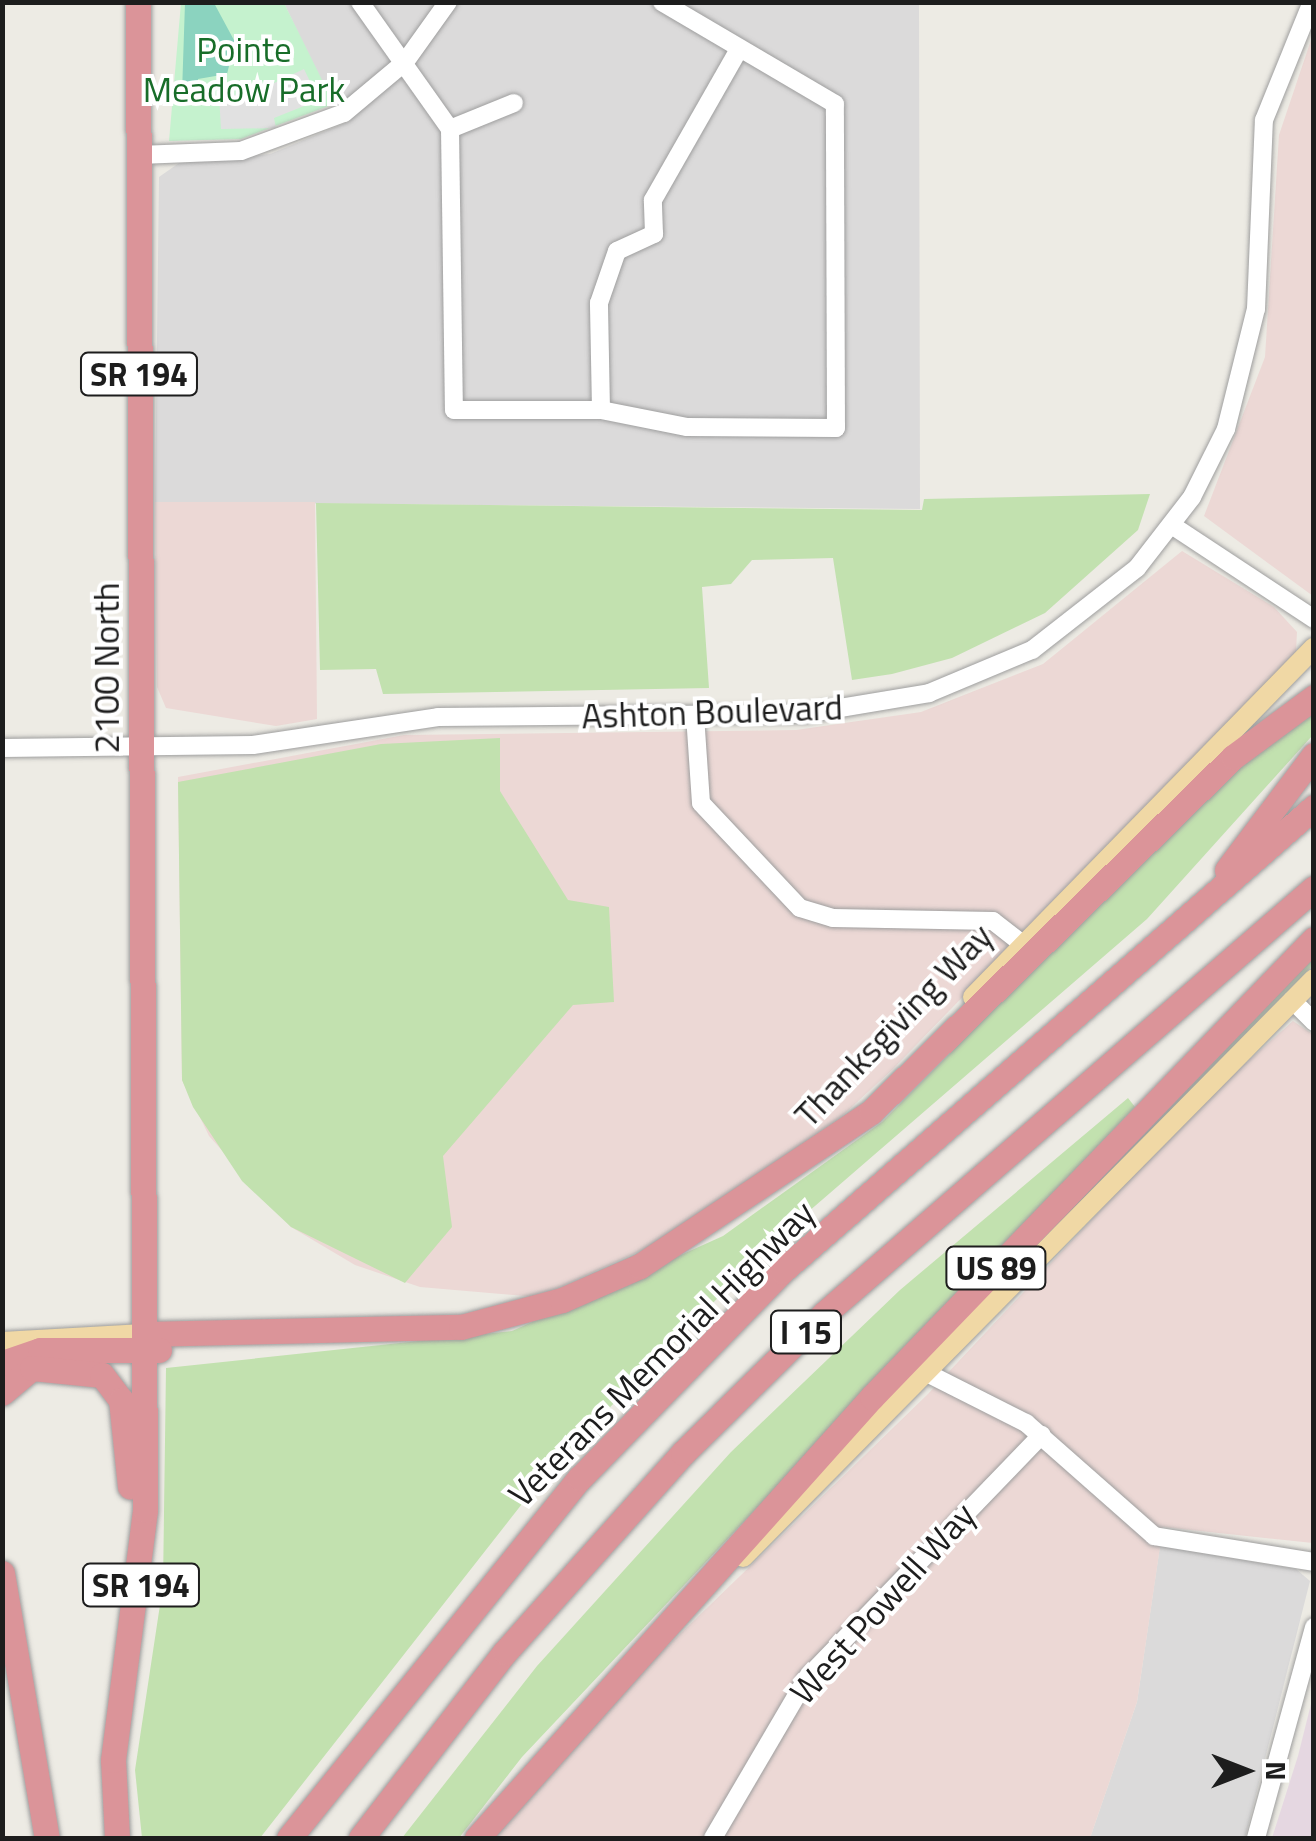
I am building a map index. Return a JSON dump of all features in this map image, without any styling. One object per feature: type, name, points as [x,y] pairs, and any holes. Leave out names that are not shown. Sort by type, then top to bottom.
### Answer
[{"type":"highway","name":"2100 North","points":[[113,1831],[116,1731],[142,1575],[138,2]]},
{"type":"highway","points":[[837,1140],[1276,724],[1314,697]]},
{"type":"highway","points":[[1192,919],[1314,755]]},
{"type":"highway","name":"Veterans Memorial Highway","points":[[289,1838],[580,1478],[768,1285],[1192,919],[1314,807]]},
{"type":"highway","name":"I 15","points":[[361,1838],[504,1652],[683,1453],[825,1313],[1314,888]]},
{"type":"highway","name":"US 89","points":[[477,1838],[548,1750],[692,1607],[872,1397],[1314,939]]},
{"type":"highway","name":"Thanksgiving Way","points":[[2,1363],[30,1351],[144,1342],[258,1349],[332,1334],[461,1327],[578,1294],[695,1235],[837,1140]]},
{"type":"highway","points":[[2,1394],[32,1368],[86,1368],[121,1400],[132,1546],[116,1731]]},
{"type":"highway","points":[[2,1573],[47,1838]]},
{"type":"main road","name":"Thanksgiving Way","points":[[837,1140],[1021,944],[1314,648]]},
{"type":"main road","points":[[692,1607],[928,1374],[1314,979]]},
{"type":"main road","points":[[2,1342],[144,1342]]},
{"type":"street","points":[[360,2],[406,62],[450,130],[454,410],[602,410],[688,427],[836,428],[836,104],[738,51],[662,2]]},
{"type":"street","points":[[139,155],[242,152],[290,138],[344,114],[406,62],[448,2]]},
{"type":"street","name":"Ashton Boulevard","points":[[2,748],[252,745],[414,718],[852,709],[990,672],[1105,599],[1173,526],[1213,459],[1245,369],[1264,120],[1312,2]]},
{"type":"street","points":[[602,410],[599,303],[617,251],[654,234],[653,200],[738,51]]},
{"type":"street","points":[[450,130],[514,102]]},
{"type":"street","points":[[1173,526],[1314,619]]},
{"type":"street","points":[[695,715],[701,803],[800,908],[833,918],[993,921],[1021,944]]},
{"type":"street","points":[[1292,1000],[1314,1022]]},
{"type":"street","points":[[928,1374],[1042,1436],[1154,1536],[1314,1562]]},
{"type":"street","name":"West Powell Way","points":[[713,1838],[808,1678],[1042,1436]]},
{"type":"street","points":[[1256,1838],[1314,1627]]},
{"type":"shaded area","points":[[284,3],[919,3],[920,509],[155,502],[159,177],[179,163],[270,154],[350,121],[329,98]]},
{"type":"shaded area","points":[[1313,34],[1313,596],[1204,516],[1265,357],[1279,135]]},
{"type":"shaded area","points":[[304,69],[319,100],[274,118],[276,128],[221,129],[219,95],[270,95],[270,85]]},
{"type":"shaded area","points":[[155,502],[315,502],[317,719],[276,726],[166,708],[157,687]]},
{"type":"shaded area","points":[[1182,551],[1274,607],[1297,632],[1296,652],[893,1069],[842,1116],[662,1241],[538,1297],[420,1287],[355,1265],[291,1227],[209,1136],[182,1080],[178,777],[404,735],[796,730],[921,712],[1043,664]]},
{"type":"shaded area","points":[[1293,1021],[1314,1035],[1313,1543],[1163,1527],[1137,1702],[1090,1838],[489,1838],[580,1731],[927,1395],[1202,1102]]},
{"type":"shaded area","points":[[1160,1546],[1296,1569],[1310,1581],[1245,1838],[1090,1838],[1137,1702]]},
{"type":"shaded area","points":[[1313,1696],[1313,1838],[1272,1838],[1298,1756]]},
{"type":"green space","name":"Pointe Meadow Park","points":[[181,3],[284,3],[334,104],[241,139],[169,141]]},
{"type":"green space","points":[[185,3],[214,3],[235,42],[227,74],[198,79],[197,94],[182,93]]},
{"type":"green space","points":[[1150,494],[1138,530],[1045,613],[952,658],[892,674],[852,680],[833,558],[752,560],[731,584],[702,587],[709,688],[383,694],[376,669],[320,670],[316,503],[922,510],[924,499]]},
{"type":"green space","points":[[1313,706],[1312,736],[1147,919],[771,1244],[551,1467],[260,1838],[142,1838],[135,1770],[163,1585],[166,1368],[512,1331],[723,1236],[882,1122],[1237,764]]},
{"type":"green space","points":[[500,738],[500,791],[568,900],[609,907],[614,1002],[573,1005],[443,1156],[452,1227],[405,1283],[291,1227],[242,1181],[193,1107],[182,1080],[178,782],[381,744]]},
{"type":"green space","points":[[1313,956],[1313,965],[1020,1263],[1092,1185]]},
{"type":"green space","points":[[1128,1098],[1135,1107],[522,1757],[459,1838],[402,1838],[537,1666],[731,1452],[900,1290]]}]
